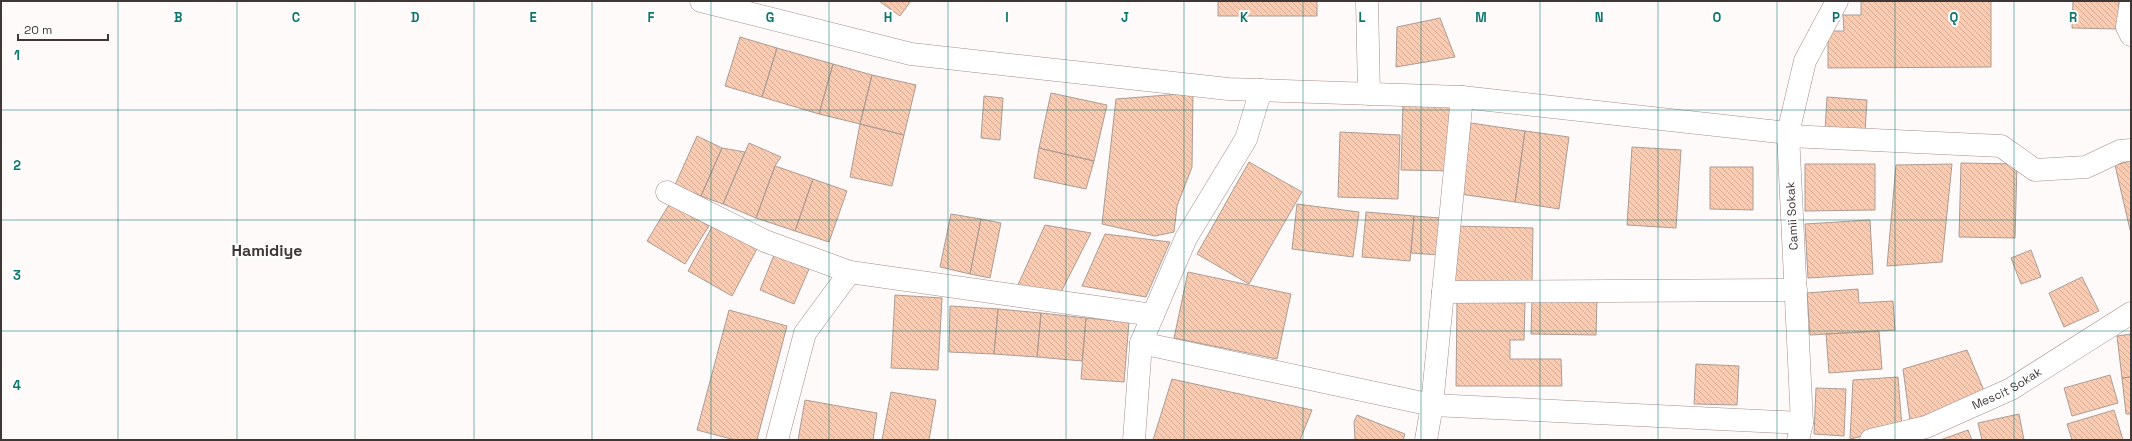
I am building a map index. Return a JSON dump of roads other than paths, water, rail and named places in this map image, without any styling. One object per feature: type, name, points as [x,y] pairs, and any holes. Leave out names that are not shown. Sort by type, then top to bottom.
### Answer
[{"type":"street","points":[[701,1],[911,54],[1228,89],[1462,97],[1788,134],[2001,146],[2035,170],[2086,167],[2120,151],[2131,150]]},
{"type":"street","points":[[1367,1],[1368,94]]},
{"type":"street","name":"Camii Sokak","points":[[1800,431],[1796,290],[1788,134],[1806,61],[1837,1]]},
{"type":"street","points":[[2131,1],[2127,27],[2131,36]]},
{"type":"street","points":[[1134,440],[1141,342],[1186,238],[1246,139],[1260,90]]},
{"type":"street","points":[[1426,440],[1432,405],[1462,97]]},
{"type":"street","points":[[667,192],[765,241],[850,272],[1153,315]]},
{"type":"street","points":[[777,440],[805,333],[850,272]]},
{"type":"street","points":[[1443,292],[1796,290]]},
{"type":"street","name":"Mescit Sokak","points":[[1871,440],[1926,427],[2011,389],[2131,313]]},
{"type":"street","points":[[1141,342],[1432,405],[1800,431]]},
{"type":"district","name":"Hamidiye","points":[[267,250]]}]
